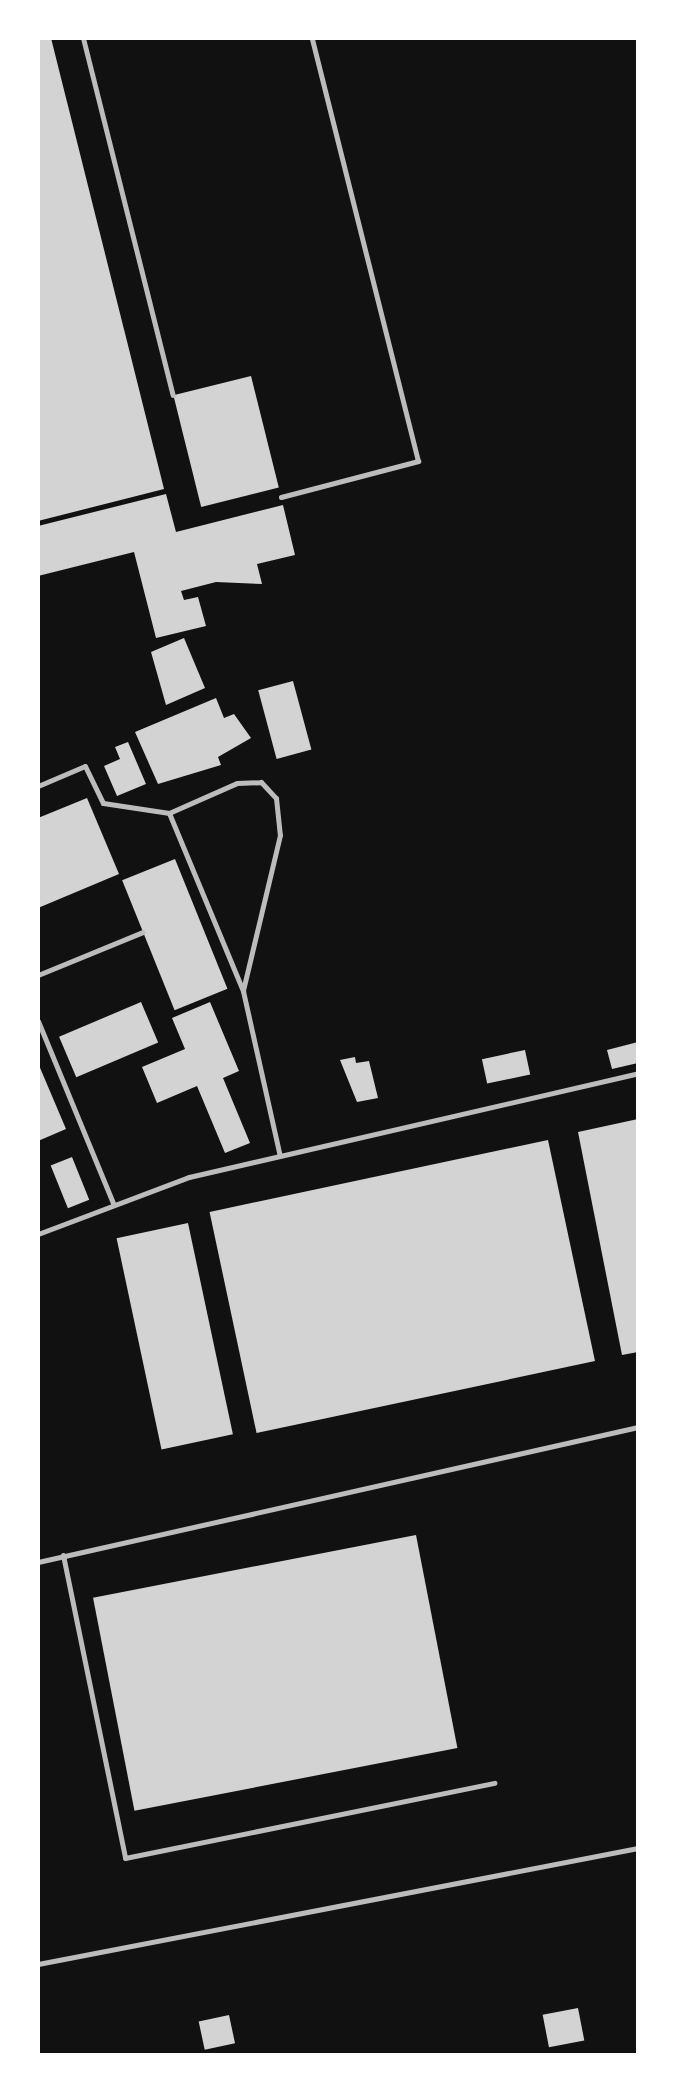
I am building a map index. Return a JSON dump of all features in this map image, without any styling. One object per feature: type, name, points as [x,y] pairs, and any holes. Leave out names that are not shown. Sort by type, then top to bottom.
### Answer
[{"type":"lane","points":[[83,38],[173,395]]},
{"type":"lane","points":[[281,497],[418,461],[312,38]]},
{"type":"lane","points":[[38,786],[85,766],[103,803],[169,813],[249,781],[276,798],[280,835],[243,991]]},
{"type":"lane","points":[[169,813],[243,991],[280,1156]]},
{"type":"lane","points":[[38,975],[143,932]]},
{"type":"lane","points":[[38,1021],[114,1205]]},
{"type":"lane","points":[[38,1234],[189,1177],[638,1073]]},
{"type":"lane","points":[[38,1562],[638,1427]]},
{"type":"lane","points":[[63,1555],[125,1858],[494,1783]]},
{"type":"lane","points":[[38,1964],[638,1848]]},
{"type":"building","points":[[38,38],[51,38],[164,489],[38,521]]},
{"type":"building","points":[[251,376],[279,488],[201,507],[173,395]]},
{"type":"building","points":[[166,494],[176,532],[283,505],[295,555],[257,564],[262,584],[216,582],[181,591],[184,600],[198,597],[206,626],[156,638],[134,552],[38,576],[38,526]]},
{"type":"building","points":[[184,638],[205,688],[166,705],[151,652]]},
{"type":"building","points":[[293,681],[311,750],[277,759],[258,690]]},
{"type":"building","points":[[216,698],[224,718],[234,714],[251,738],[218,757],[221,765],[158,784],[135,732]]},
{"type":"building","points":[[128,742],[146,784],[117,796],[104,766],[120,759],[115,747]]},
{"type":"building","points":[[87,798],[119,874],[38,908],[38,818]]},
{"type":"building","points":[[175,859],[227,989],[175,1010],[122,880]]},
{"type":"building","points":[[141,1002],[158,1043],[76,1077],[59,1037]]},
{"type":"building","points":[[210,1002],[239,1071],[223,1078],[250,1143],[225,1153],[197,1086],[157,1103],[142,1067],[185,1049],[172,1018]]},
{"type":"building","points":[[638,1042],[638,1063],[612,1069],[607,1050]]},
{"type":"building","points":[[525,1050],[530,1074],[487,1084],[482,1059]]},
{"type":"building","points":[[355,1057],[356,1063],[369,1061],[378,1098],[357,1102],[340,1060]]},
{"type":"building","points":[[38,1063],[66,1129],[38,1141]]},
{"type":"building","points":[[638,1119],[638,1352],[622,1355],[578,1132]]},
{"type":"building","points":[[548,1140],[595,1361],[257,1433],[210,1212]]},
{"type":"building","points":[[72,1157],[89,1200],[68,1208],[51,1166]]},
{"type":"building","points":[[188,1223],[233,1434],[162,1449],[117,1238]]},
{"type":"building","points":[[416,1535],[457,1748],[134,1811],[93,1598]]},
{"type":"building","points":[[578,2008],[584,2040],[549,2047],[543,2015]]},
{"type":"building","points":[[229,2015],[235,2043],[205,2050],[199,2021]]}]
